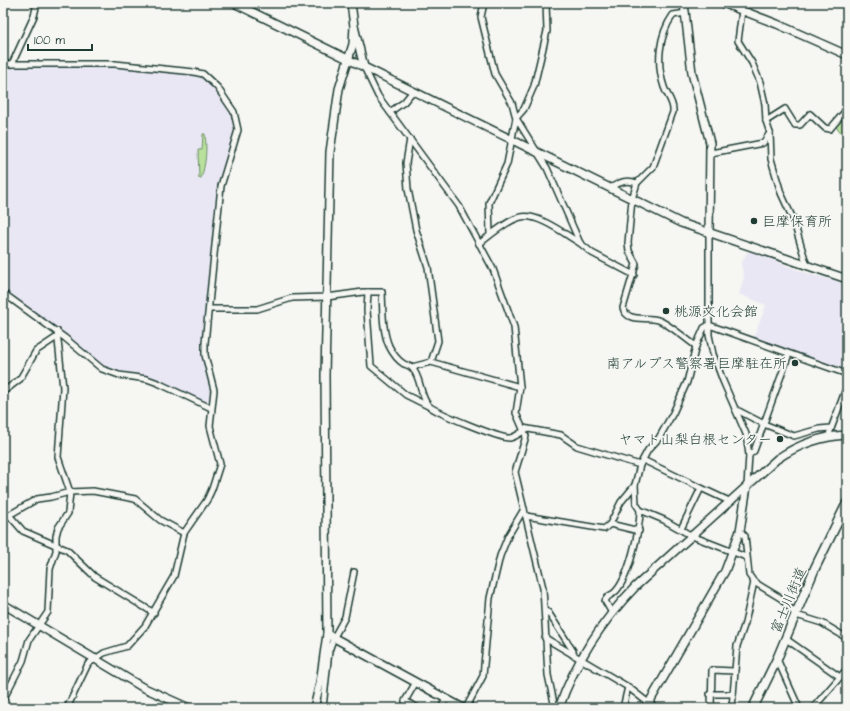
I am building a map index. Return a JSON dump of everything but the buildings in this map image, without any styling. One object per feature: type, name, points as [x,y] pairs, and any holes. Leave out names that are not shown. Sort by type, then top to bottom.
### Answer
[{"type":"main road","name":"富士川街道","points":[[753,708],[786,639],[815,568],[847,503]]},
{"type":"street","points":[[12,64],[34,16],[37,3]]},
{"type":"street","points":[[234,3],[681,223],[847,279]]},
{"type":"street","points":[[351,3],[354,26],[364,67],[378,96],[459,206],[493,269],[514,327],[520,388],[516,412],[526,436],[515,472],[537,560],[545,610],[545,638],[548,675],[555,708]]},
{"type":"street","points":[[484,3],[481,17],[494,74],[512,103],[516,118],[538,153],[560,194],[564,208],[580,243]]},
{"type":"street","points":[[490,234],[489,203],[504,175],[516,118],[524,109],[534,86],[547,31],[546,3]]},
{"type":"street","points":[[545,638],[628,687],[650,706],[725,571],[740,531],[747,486],[749,455],[746,434],[713,354],[709,325],[710,153],[708,134],[692,73],[684,3]]},
{"type":"street","points":[[723,3],[742,7],[847,55]]},
{"type":"street","points":[[742,7],[738,41],[752,63],[760,82],[765,104],[766,121],[770,133],[771,159],[776,178],[793,219],[807,266]]},
{"type":"street","points":[[686,13],[673,16],[663,38],[660,52],[662,80],[674,106],[653,167],[637,183],[632,199],[628,243],[636,264],[623,308],[624,312],[629,317],[658,320],[696,346]]},
{"type":"street","points":[[323,708],[331,636],[325,375],[330,152],[339,89],[353,44],[354,26]]},
{"type":"street","points":[[3,64],[116,64],[179,69],[203,74],[217,87],[234,112],[238,130],[221,186],[205,355],[214,390],[210,426],[220,464],[207,500],[184,533],[174,576],[154,612],[145,626],[127,646],[104,653],[88,664],[67,708]]},
{"type":"street","points":[[390,112],[404,102],[413,91]]},
{"type":"street","points":[[766,121],[785,109],[795,125],[800,125],[810,114],[825,128],[830,129],[847,109]]},
{"type":"street","points":[[710,153],[762,143],[770,133]]},
{"type":"street","points":[[410,139],[406,163],[408,189],[416,230],[428,266],[438,341],[431,362]]},
{"type":"street","points":[[610,188],[628,180],[637,183]]},
{"type":"street","points":[[479,244],[490,234],[521,216],[538,218],[580,243],[592,253],[634,275]]},
{"type":"street","points":[[209,309],[257,309],[292,298],[327,297],[368,292],[382,292],[384,324],[388,343],[397,359],[412,367],[419,379],[421,389],[428,406]]},
{"type":"street","points":[[368,292],[367,310],[371,366],[406,395],[471,427],[490,432],[498,436],[511,438],[523,430],[561,435],[577,446],[642,463],[729,501]]},
{"type":"street","points":[[3,293],[102,368],[119,376],[147,379],[158,383],[211,408]]},
{"type":"street","points":[[709,325],[704,328],[696,346],[687,382],[673,413],[659,438],[648,450],[642,463],[635,486],[636,504],[640,510],[681,529],[692,536],[746,557]]},
{"type":"street","points":[[709,325],[847,374]]},
{"type":"street","points":[[3,392],[20,379],[36,351],[57,334]]},
{"type":"street","points":[[3,700],[23,661],[29,640],[50,607],[50,569],[56,544],[56,536],[58,528],[68,513],[70,492],[58,457],[63,388],[57,334]]},
{"type":"street","points":[[749,455],[754,451],[789,354]]},
{"type":"street","points":[[412,367],[431,362],[520,388]]},
{"type":"street","points":[[828,437],[847,386]]},
{"type":"street","points":[[736,409],[764,424],[794,436],[819,429],[831,428]]},
{"type":"street","points":[[559,708],[567,685],[581,659],[612,613],[636,586],[729,501],[786,452],[811,441],[828,437],[847,436]]},
{"type":"street","points":[[526,516],[604,529],[610,524],[621,502],[635,486]]},
{"type":"street","points":[[681,529],[701,488]]},
{"type":"street","points":[[9,515],[37,499],[70,492],[93,491],[135,499],[160,520],[184,533]]},
{"type":"street","points":[[331,636],[465,708],[482,676],[490,598],[500,556],[508,536],[524,509]]},
{"type":"street","points":[[612,613],[605,601],[607,596],[616,591],[626,572],[639,531],[640,510]]},
{"type":"street","points":[[3,512],[9,515],[23,531],[67,550],[95,577],[154,612]]},
{"type":"street","points":[[610,524],[639,531]]},
{"type":"street","points":[[740,531],[745,536],[749,575],[754,582],[782,599],[796,615],[822,623],[847,638]]},
{"type":"street","points":[[314,708],[331,636],[345,617],[354,572]]},
{"type":"street","points":[[732,708],[737,646],[745,623],[754,582]]},
{"type":"street","points":[[3,604],[142,687],[189,708]]},
{"type":"street","points":[[545,610],[548,612],[574,651],[573,655]]},
{"type":"street","points":[[786,639],[840,677]]},
{"type":"street","points":[[777,659],[799,708]]},
{"type":"street","points":[[711,708],[710,694],[712,670],[734,671]]},
{"type":"street","points":[[813,708],[847,670]]},
{"type":"street","points":[[416,682],[405,701],[418,708]]},
{"type":"street","points":[[623,708],[628,687]]},
{"type":"street","points":[[710,694],[732,694]]},
{"type":"street","points":[[440,708],[446,699]]},
{"type":"shaded area","points":[[3,67],[112,67],[177,71],[197,75],[209,82],[231,115],[234,130],[217,185],[201,347],[211,390],[209,401],[203,402],[159,380],[107,368],[64,333],[3,291]]},
{"type":"shaded area","points":[[750,251],[803,272],[847,284],[847,371],[774,347],[754,337],[766,305],[739,294],[744,277],[741,264],[746,254]]},
{"type":"green space","points":[[847,109],[847,140],[834,124]]},
{"type":"green space","points":[[203,134],[205,134],[206,156],[203,173],[201,178],[199,178],[198,150],[202,150]]},
{"type":"place","name":"巨摩保育所","points":[[754,221]]},
{"type":"place","name":"桃源文化会館","points":[[666,311]]},
{"type":"place","name":"南アルプス警察署巨摩駐在所","points":[[795,363]]},
{"type":"place","name":"ヤマト山梨白根センター","points":[[780,439]]}]
